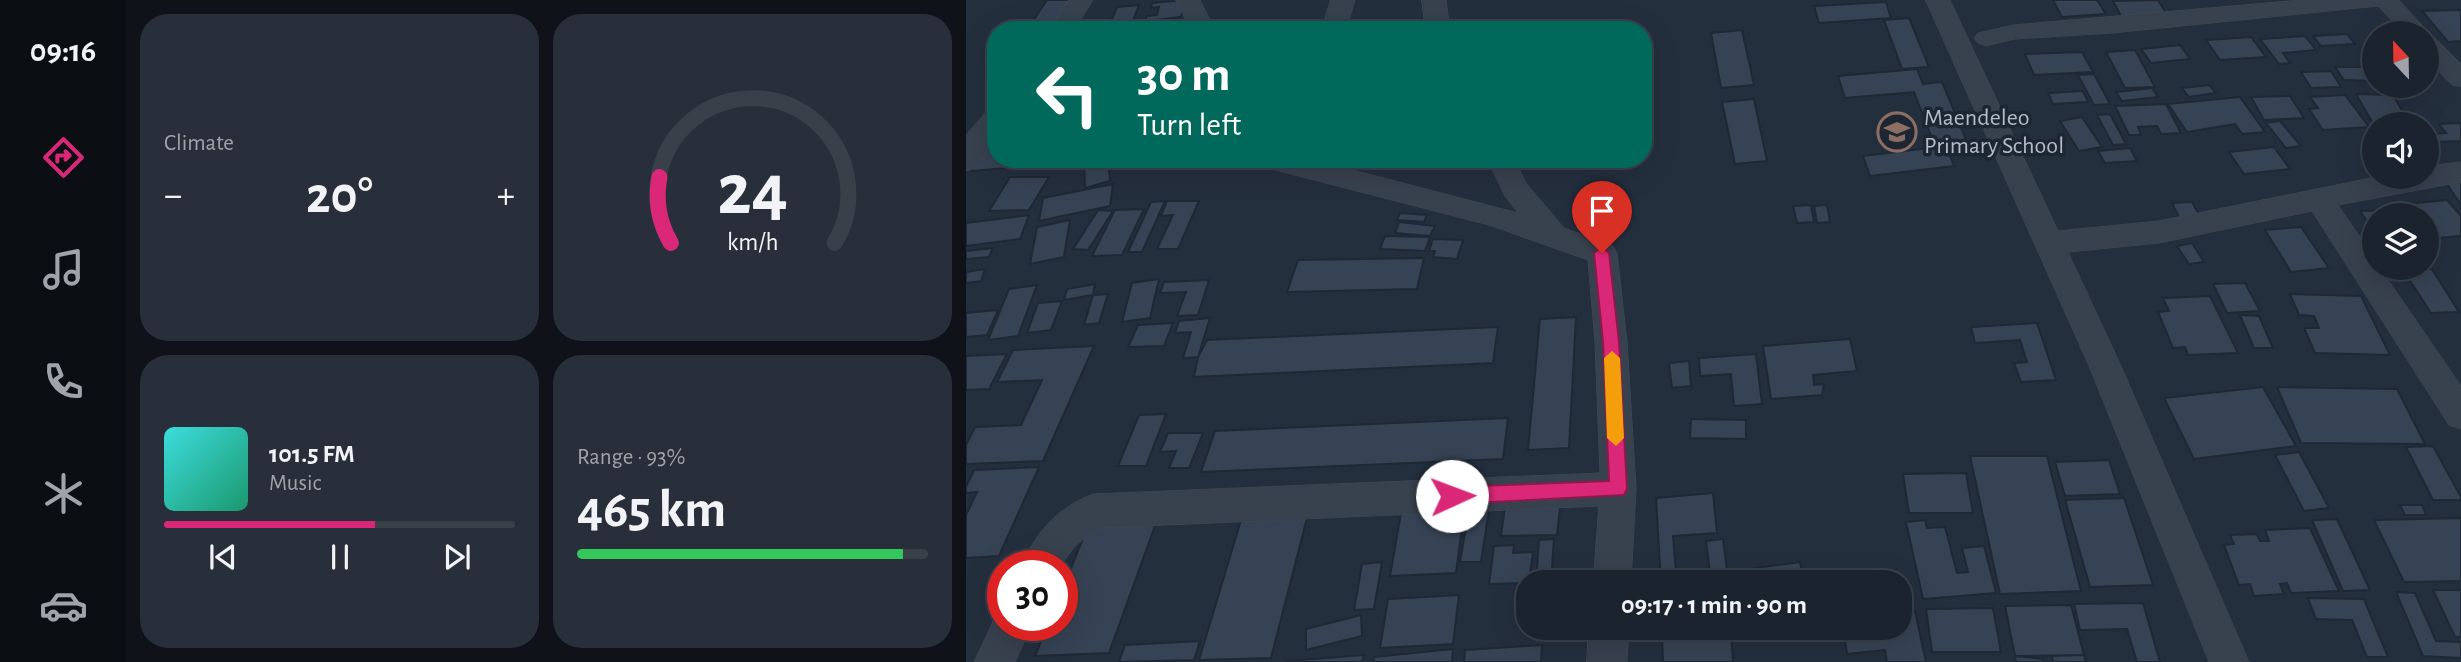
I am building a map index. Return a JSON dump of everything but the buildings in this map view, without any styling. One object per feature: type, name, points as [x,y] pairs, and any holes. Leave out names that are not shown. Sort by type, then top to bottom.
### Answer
[{"type":"street","points":[[1068,21],[1081,0]]},
{"type":"street","points":[[1188,0],[1198,21]]},
{"type":"street","points":[[1337,21],[1343,0]]},
{"type":"street","points":[[1434,0],[1437,21]]},
{"type":"street","points":[[1938,0],[2105,366],[2229,662]]},
{"type":"street","points":[[1986,38],[2014,32],[2112,26],[2373,0]]},
{"type":"street","points":[[2386,0],[2406,21]]},
{"type":"street","points":[[2440,57],[2461,79]]},
{"type":"street","points":[[968,154],[987,129]]},
{"type":"street","points":[[1306,168],[1493,215],[1602,253],[1611,342],[1618,489],[1613,570]]},
{"type":"street","points":[[1504,168],[1515,189],[1553,236]]},
{"type":"street","points":[[2439,175],[2461,172]]},
{"type":"street","points":[[2049,243],[2160,232],[2371,189]]},
{"type":"street","points":[[2320,201],[2461,414]]},
{"type":"street","points":[[1049,550],[1078,518],[1093,511],[1618,489]]},
{"type":"street","points":[[1607,662],[1608,640]]},
{"type":"street","points":[[994,662],[1004,641]]},
{"type":"slow traffic","points":[[1612,358],[1616,438]]},
{"type":"place","name":"Maendeleo Primary School","points":[[1897,132]]},
{"type":"route","points":[[1452,496],[1618,489],[1611,342],[1602,253]]}]
